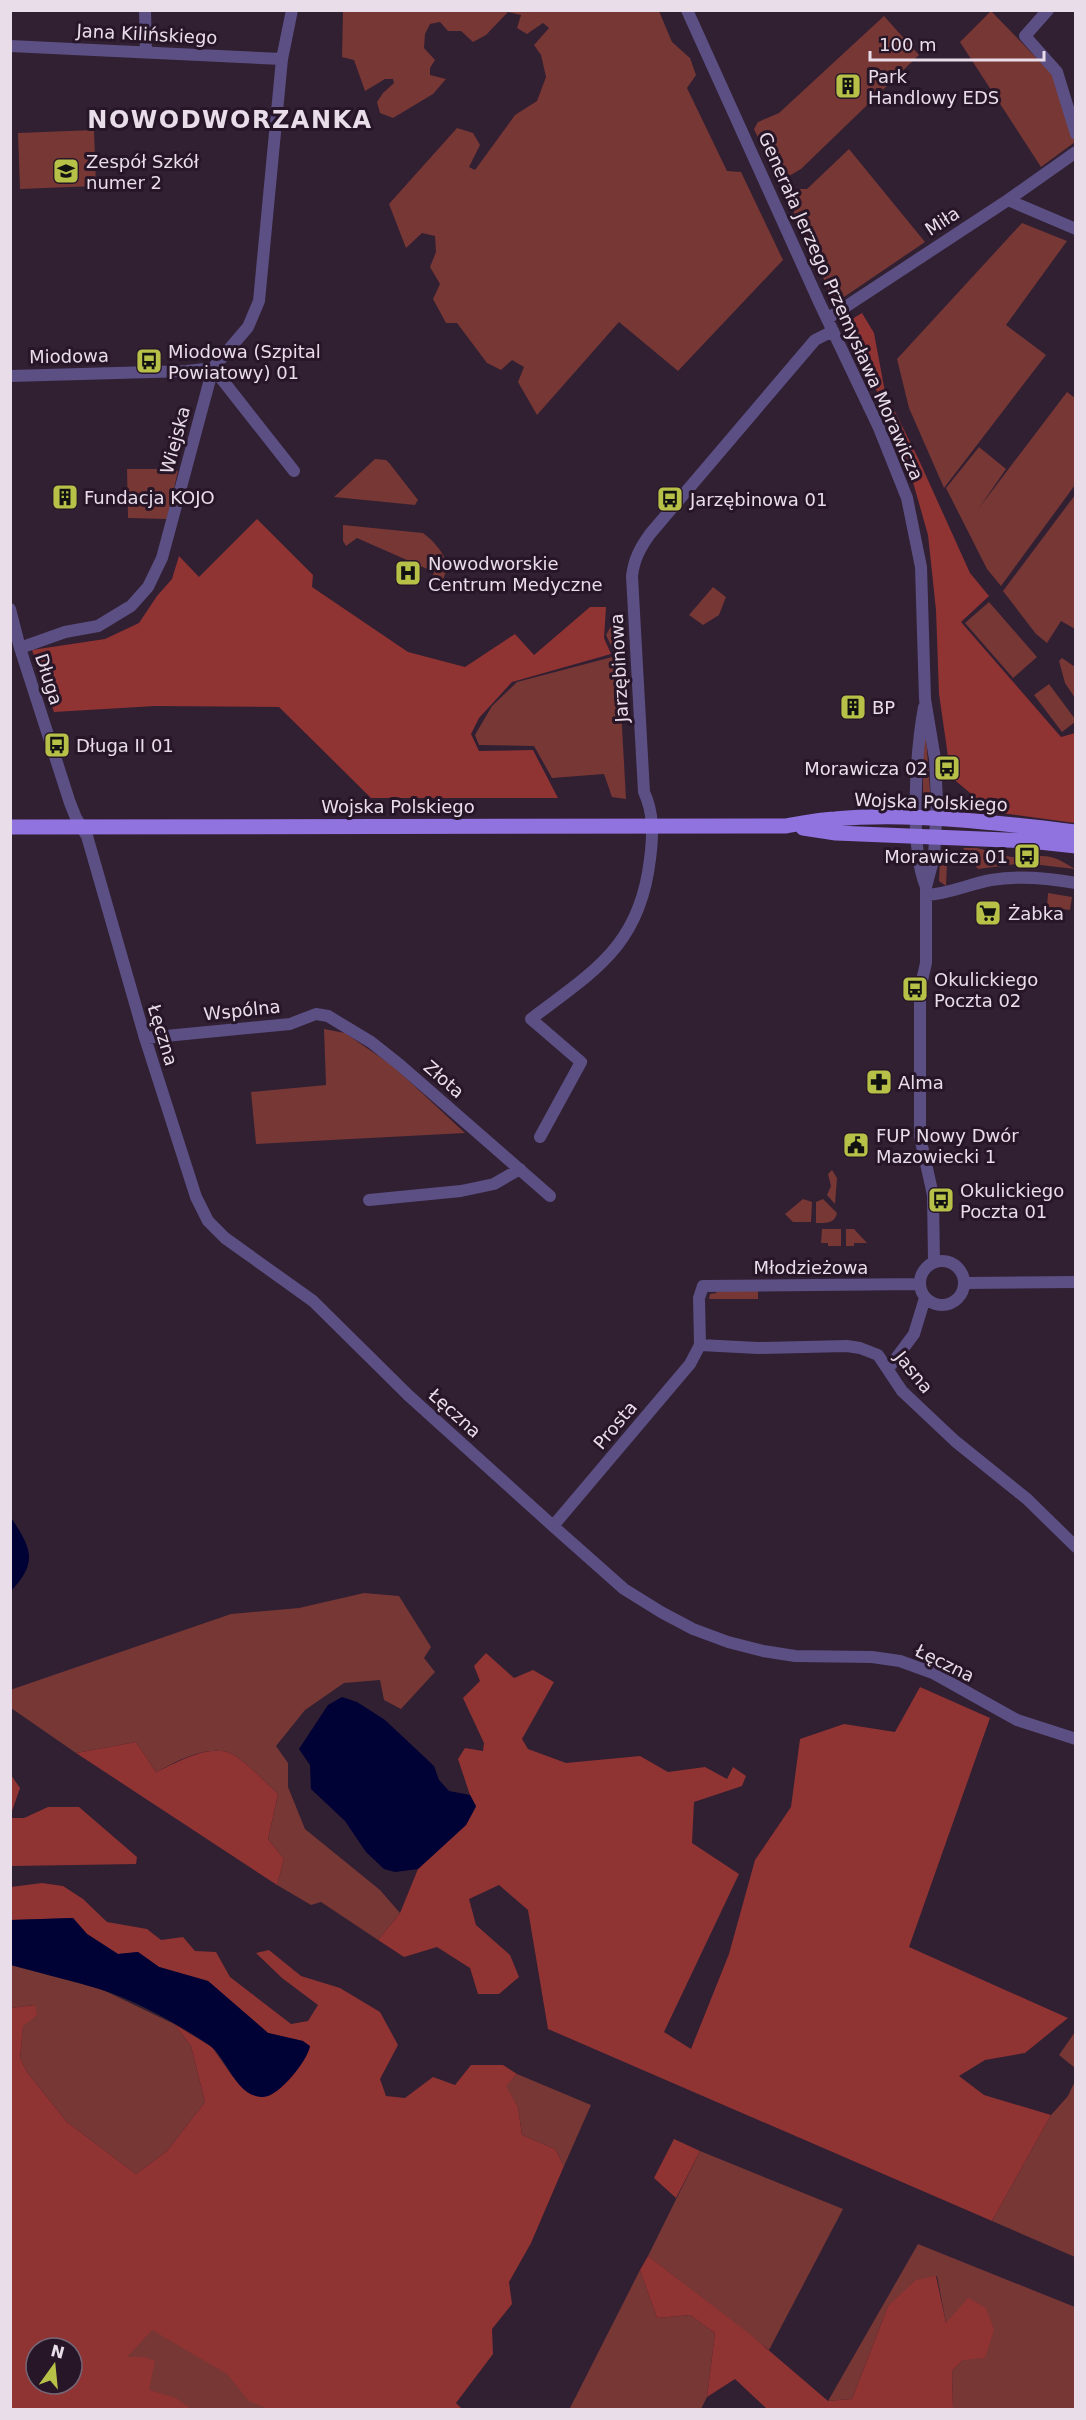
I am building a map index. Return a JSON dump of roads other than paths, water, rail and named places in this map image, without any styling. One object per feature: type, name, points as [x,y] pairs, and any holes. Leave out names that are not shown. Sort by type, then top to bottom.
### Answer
[{"type":"main road","name":"Wojska Polskiego","points":[[785,826],[836,818],[917,819],[1020,825],[1076,832]]},
{"type":"main road","name":"Wojska Polskiego","points":[[10,827],[785,826],[836,833],[1030,841],[1076,846]]},
{"type":"street","points":[[145,10],[146,52]]},
{"type":"street","points":[[292,10],[282,59],[259,301],[248,327],[213,368],[294,471]]},
{"type":"street","name":"Generała Jerzego Przemysława Morawicza","points":[[687,10],[879,428],[907,498],[921,567],[925,699],[935,759],[936,820],[933,866],[926,891]]},
{"type":"street","points":[[1048,10],[1025,36],[1057,72],[1076,134]]},
{"type":"street","name":"Jana Kilińskiego","points":[[10,46],[282,59]]},
{"type":"street","name":"Miła","points":[[827,319],[1008,200],[1075,152]]},
{"type":"street","points":[[1008,200],[1076,229]]},
{"type":"street","name":"Jarzębinowa","points":[[540,1137],[581,1062],[531,1019],[601,966],[630,929],[646,889],[651,807],[644,792],[632,576],[639,549],[815,340],[833,331]]},
{"type":"street","name":"Miodowa","points":[[10,376],[187,371],[213,368]]},
{"type":"street","name":"Wiejska","points":[[20,648],[65,632],[98,626],[131,606],[148,588],[162,558],[213,368]]},
{"type":"street","name":"Długa","points":[[10,609],[20,648],[70,802],[81,827]]},
{"type":"street","name":"Generała Jerzego Przemysława Morawicza","points":[[925,699],[919,731],[917,836],[918,860],[926,891]]},
{"type":"street","name":"Łęczna","points":[[81,827],[91,846],[145,1038],[196,1197],[208,1221],[225,1238],[313,1301],[408,1395],[624,1589],[693,1629],[728,1642],[795,1656],[860,1656],[900,1661],[933,1673],[1017,1720],[1076,1739]]},
{"type":"street","points":[[934,1262],[933,1195],[920,1137],[920,989],[926,963],[926,891],[941,894],[980,882],[1006,878],[1037,878],[1076,883]]},
{"type":"street","name":"Wspólna","points":[[145,1038],[290,1024],[316,1014],[328,1016],[339,1022]]},
{"type":"street","name":"Złota","points":[[339,1022],[371,1042],[400,1065],[550,1196]]},
{"type":"street","points":[[369,1200],[461,1191],[494,1184],[520,1169]]},
{"type":"street","points":[[943,1260],[960,1268],[965,1283],[963,1294],[955,1302],[945,1306],[934,1304],[926,1298],[920,1284],[921,1275],[926,1267],[943,1260]]},
{"type":"street","points":[[965,1283],[1076,1282]]},
{"type":"street","name":"Młodzieżowa","points":[[700,1345],[699,1298],[703,1286],[920,1284]]},
{"type":"street","points":[[888,1369],[914,1334],[926,1298]]},
{"type":"street","name":"Prosta","points":[[553,1526],[690,1364],[700,1345]]},
{"type":"street","name":"Jasna","points":[[700,1345],[758,1348],[847,1346],[878,1355],[902,1391],[947,1434],[1027,1499],[1076,1547]]},
{"type":"place","name":"Park Handlowy EDS","points":[[848,86]]},
{"type":"place","name":"Zespół Szkół numer 2","points":[[66,171]]},
{"type":"place","name":"Miodowa (Szpital Powiatowy) 01","points":[[149,361]]},
{"type":"place","name":"Fundacja KOJO","points":[[65,497]]},
{"type":"place","name":"Jarzębinowa 01","points":[[670,499]]},
{"type":"place","name":"Nowodworskie Centrum Medyczne","points":[[408,573]]},
{"type":"place","name":"BP","points":[[853,707]]},
{"type":"place","name":"Długa II 01","points":[[57,745]]},
{"type":"place","name":"Morawicza 02","points":[[947,768]]},
{"type":"place","name":"Morawicza 01","points":[[1027,856]]},
{"type":"place","name":"Żabka","points":[[988,913]]},
{"type":"place","name":"Okulickiego Poczta 02","points":[[915,989]]},
{"type":"place","name":"Alma","points":[[879,1082]]},
{"type":"place","name":"FUP Nowy Dwór Mazowiecki 1","points":[[856,1145]]},
{"type":"place","name":"Okulickiego Poczta 01","points":[[941,1200]]},
{"type":"district","name":"NOWODWORZANKA","points":[[230,120]]}]
